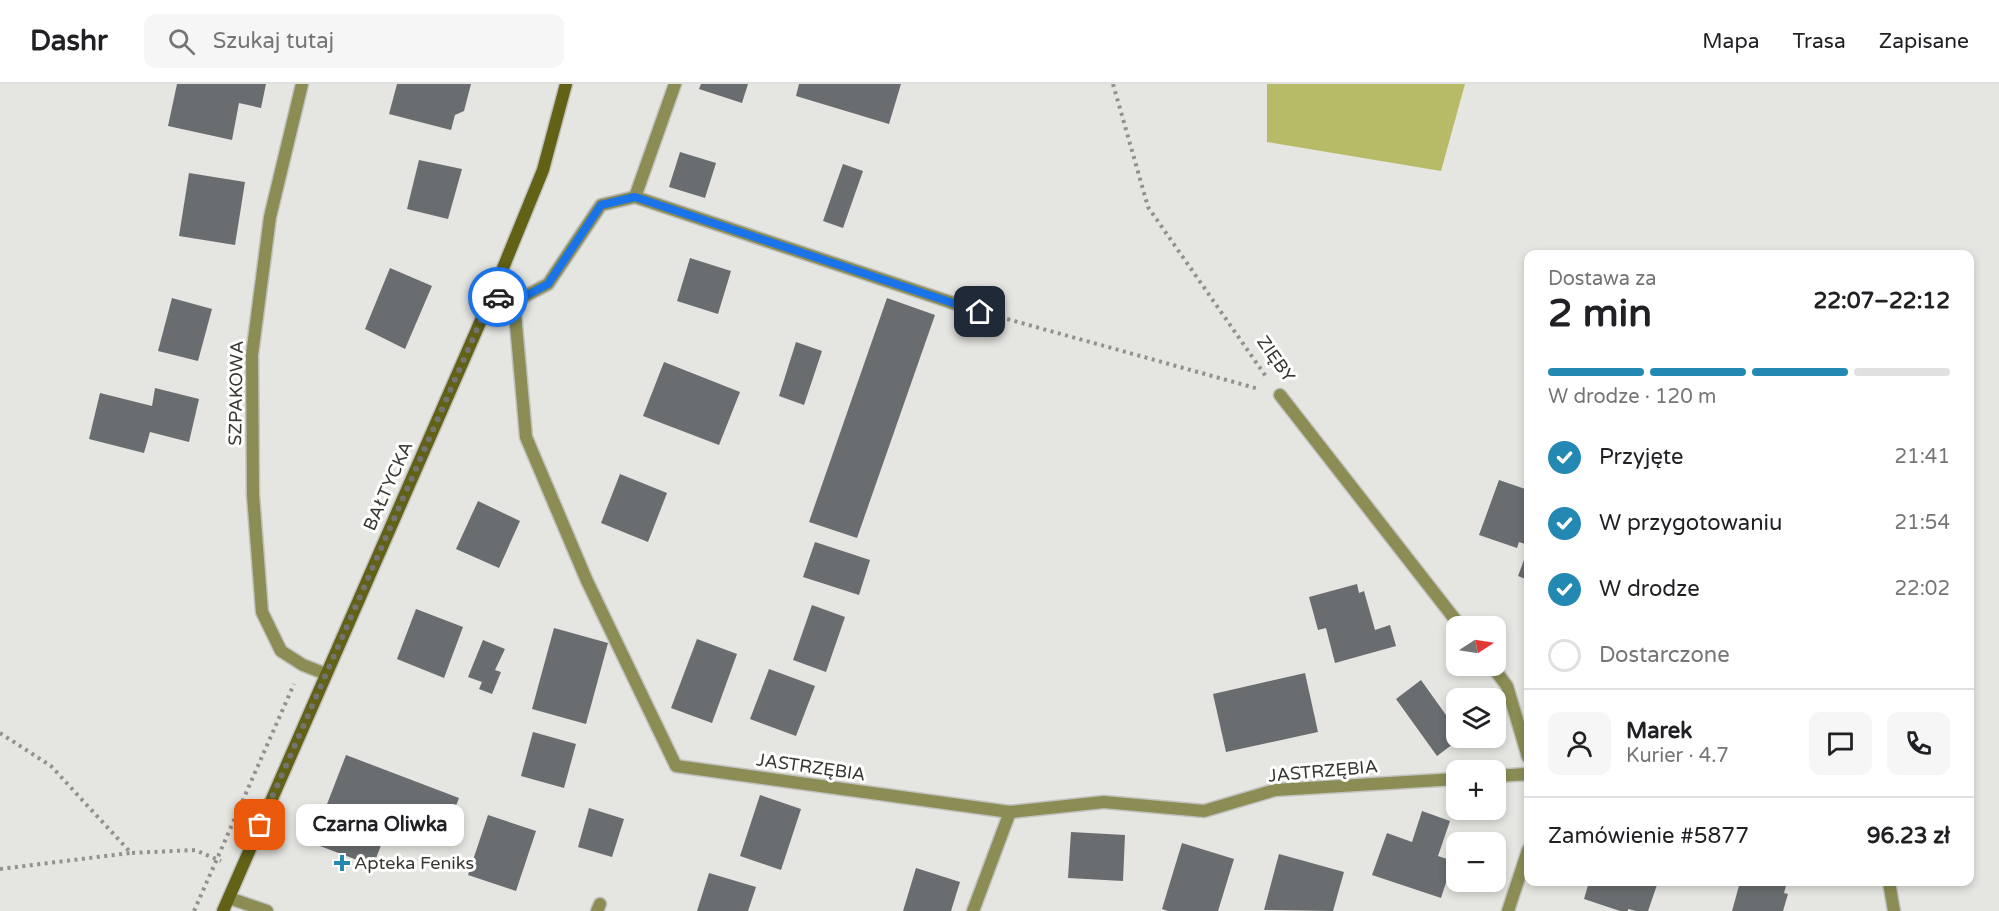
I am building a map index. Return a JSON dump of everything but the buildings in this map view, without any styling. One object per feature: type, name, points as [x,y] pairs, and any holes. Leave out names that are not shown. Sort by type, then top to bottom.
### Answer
[{"type":"main road","name":"BAŁTYCKA","points":[[223,911],[492,295],[543,170],[566,84]]},
{"type":"street","name":"SZPAKOWA","points":[[302,84],[270,218],[252,355],[253,495],[262,612],[281,651],[303,665],[326,674]]},
{"type":"street","points":[[635,197],[675,84]]},
{"type":"street","points":[[492,295],[514,302],[548,284],[601,205],[635,197],[980,312]]},
{"type":"street","name":"JASTRZĘBIA","points":[[514,302],[526,437],[587,581],[676,766],[1010,812],[1104,802],[1204,811],[1275,790],[1446,779]]},
{"type":"street","name":"ZIĘBY","points":[[1280,395],[1452,616]]},
{"type":"street","points":[[1500,676],[1507,686],[1524,743]]},
{"type":"street","points":[[1506,775],[1524,774]]},
{"type":"street","points":[[973,911],[1010,812]]},
{"type":"street","points":[[1508,911],[1524,862]]},
{"type":"street","points":[[1890,886],[1894,911]]},
{"type":"street","points":[[229,898],[267,911]]},
{"type":"path","name":"ZIĘBY","points":[[1113,84],[1148,207],[1280,395]]},
{"type":"path","points":[[980,312],[1280,395]]},
{"type":"path","points":[[194,911],[303,665]]},
{"type":"path","points":[[0,733],[51,766],[131,853]]},
{"type":"path","points":[[0,869],[131,853],[195,850],[241,868]]},
{"type":"green space","points":[[1267,84],[1465,84],[1441,171],[1267,142]]},
{"type":"way so far","points":[[260,825],[492,295],[498,297]]},
{"type":"place","name":"Czarna Oliwka","points":[[260,825]]},
{"type":"place","name":"Apteka Feniks","points":[[342,863]]},
{"type":"route","points":[[498,297],[514,302],[548,284],[601,205],[635,197],[980,312]]}]
